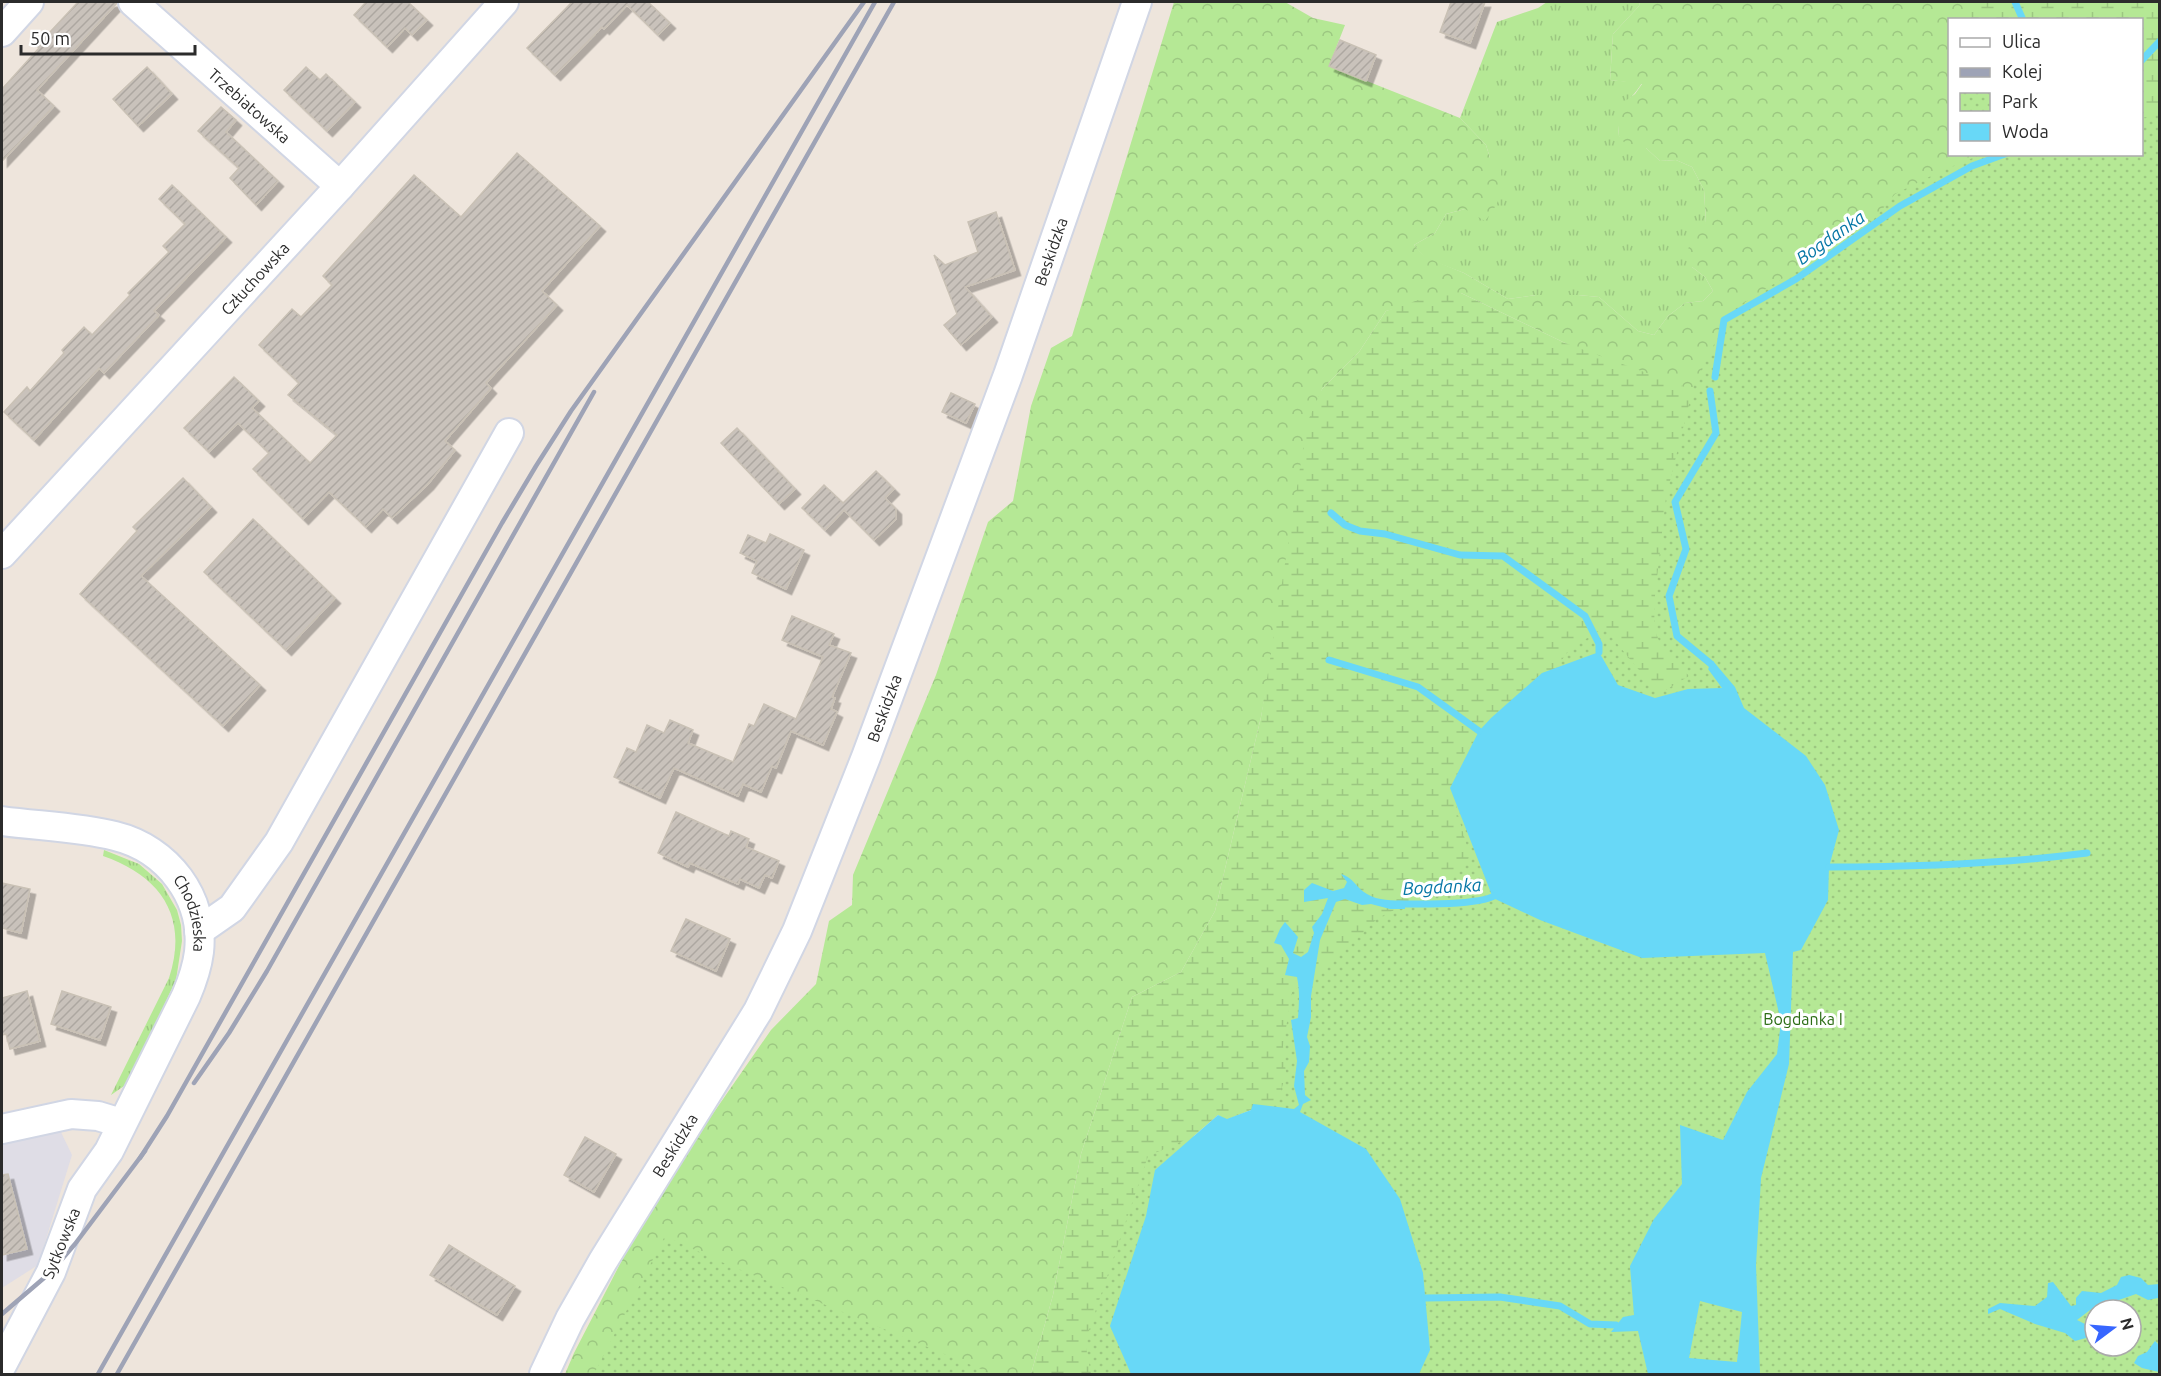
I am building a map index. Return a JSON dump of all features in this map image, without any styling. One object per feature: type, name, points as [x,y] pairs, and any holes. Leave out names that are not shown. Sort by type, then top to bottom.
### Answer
[{"type":"street","points":[[2,32],[29,2]]},
{"type":"street","name":"Trzebiatowska","points":[[133,2],[340,186]]},
{"type":"street","name":"Człuchowska","points":[[2,554],[340,186],[504,2]]},
{"type":"street","name":"Beskidzka","points":[[544,1374],[570,1319],[603,1262],[758,1011],[797,931],[870,747],[1008,375],[1137,2]]},
{"type":"street","points":[[199,931],[232,908],[279,842],[509,433]]},
{"type":"street","name":"Chodzieska","points":[[2,821],[116,837],[149,851],[175,872],[191,898],[199,931],[199,952],[195,972],[186,996],[121,1123]]},
{"type":"street","points":[[2,1129],[71,1114],[98,1116],[121,1123]]},
{"type":"street","name":"Sytkowska","points":[[2,1365],[51,1272],[82,1189],[109,1150],[121,1123]]},
{"type":"shaded area","points":[[59,1128],[72,1155],[38,1265],[2,1288],[2,1141]]},
{"type":"green space","points":[[1174,2],[1285,2],[1313,18],[1345,25],[1329,66],[1460,118],[1486,145],[1490,158],[1501,166],[1500,196],[1485,221],[1465,209],[1446,214],[1435,233],[1414,245],[1425,257],[1464,273],[1508,299],[1536,295],[1599,297],[1638,331],[1654,335],[1668,316],[1685,303],[1703,301],[1713,291],[1705,277],[1692,267],[1687,250],[1706,222],[1704,190],[1692,167],[1676,160],[1660,161],[1646,148],[1631,151],[1619,136],[1617,115],[1621,104],[1635,94],[1642,84],[1610,80],[1613,34],[1639,6],[1640,2],[2159,2],[2159,700],[1565,343],[1461,293],[1386,311],[1359,352],[1322,389],[1261,717],[1215,911],[1181,972],[1132,997],[1081,1154],[1053,1295],[1031,1374],[565,1374],[653,1200],[771,1030],[816,984],[829,921],[852,905],[853,875],[936,675],[988,522],[1013,501],[1031,406],[1051,348],[1072,336]]},
{"type":"green space","points":[[1547,2],[1640,2],[1639,6],[1613,34],[1610,80],[1642,83],[1620,109],[1619,136],[1646,148],[1660,161],[1676,160],[1692,167],[1704,190],[1706,223],[1692,267],[1705,277],[1713,291],[1703,301],[1685,303],[1668,316],[1654,335],[1638,331],[1599,297],[1536,295],[1508,299],[1464,273],[1425,258],[1414,245],[1435,233],[1446,214],[1465,209],[1490,158],[1486,145],[1460,118],[1497,22],[1538,8]]},
{"type":"green space","points":[[1967,2],[2159,2],[2159,211],[2143,156],[2143,18],[1972,18]]},
{"type":"green space","name":"Bogdanka I","points":[[2159,114],[2159,1374],[1091,1374],[1085,1342],[1148,1156],[1278,1100],[1286,1074],[1283,1046],[1292,992],[1336,959],[1378,918],[1442,887],[1470,857],[1456,808],[1465,751],[1548,678],[1571,648],[1604,628],[1659,694],[1689,676],[1661,646],[1654,628],[1655,596],[1666,497],[1694,384],[1731,311],[1788,275],[1826,259],[1853,244],[1895,194],[1978,156],[2143,156],[2143,118]]},
{"type":"green space","points":[[1442,292],[1461,293],[1565,343],[1726,402],[1769,438],[2127,1298],[2083,1298],[2083,1352],[1251,1110],[1226,1120],[1218,1115],[1155,1170],[1131,1374],[1031,1374],[1053,1295],[1081,1154],[1132,997],[1181,972],[1215,911],[1261,717],[1307,423],[1322,389],[1359,352],[1386,311]]},
{"type":"green space","points":[[104,850],[139,864],[162,884],[177,910],[182,941],[176,980],[127,1084],[111,1095],[169,978],[174,956],[175,936],[172,918],[155,887],[123,864],[103,856]]},
{"type":"green space","points":[[665,1236],[719,1261],[993,1374],[594,1374]]},
{"type":"green space","points":[[2143,1336],[2159,1374],[2104,1358],[2143,1358]]},
{"type":"water","points":[[1599,652],[1618,685],[1655,698],[1688,689],[1722,688],[1708,669],[1713,661],[1735,687],[1744,708],[1806,756],[1825,785],[1839,830],[1829,867],[1828,900],[1801,950],[1793,952],[1789,1064],[1761,1178],[1756,1265],[1760,1374],[1648,1374],[1638,1331],[1611,1332],[1623,1317],[1634,1315],[1630,1266],[1654,1219],[1682,1184],[1680,1125],[1723,1140],[1747,1092],[1777,1054],[1781,1022],[1765,953],[1642,958],[1540,920],[1493,898],[1450,788],[1479,731],[1542,673]],"holes":[[[1700,1301],[1742,1312],[1737,1362],[1689,1358]]]},
{"type":"water","points":[[1341,874],[1371,896],[1405,901],[1405,909],[1390,909],[1371,904],[1362,905],[1345,899],[1336,902],[1320,940],[1307,1037],[1310,1046],[1309,1062],[1304,1071],[1305,1095],[1311,1100],[1303,1104],[1300,1112],[1366,1149],[1400,1199],[1423,1273],[1430,1350],[1419,1374],[1131,1374],[1110,1326],[1146,1216],[1155,1170],[1218,1115],[1227,1119],[1251,1110],[1253,1104],[1294,1109],[1299,1105],[1294,1086],[1297,1061],[1291,1020],[1298,1018],[1298,982],[1297,977],[1285,975],[1289,959],[1281,945],[1274,943],[1285,922],[1298,937],[1293,953],[1301,957],[1308,952],[1314,933],[1312,927],[1322,914],[1328,898],[1304,902],[1304,890],[1312,883],[1333,891],[1344,888],[1347,882]]},
{"type":"water","points":[[2129,1275],[2141,1278],[2148,1285],[2159,1284],[2159,1299],[2148,1300],[2136,1294],[2124,1298],[2083,1298],[2083,1315],[2077,1320],[2083,1323],[2083,1339],[2075,1341],[2065,1333],[2035,1324],[2000,1309],[1988,1314],[1988,1309],[2000,1303],[2035,1306],[2047,1297],[2048,1283],[2053,1282],[2071,1306],[2076,1305],[2076,1298],[2082,1291],[2101,1293],[2117,1285],[2121,1277]]},
{"type":"water","points":[[2155,1341],[2159,1345],[2159,1372],[2142,1368],[2134,1363],[2137,1358],[2143,1358],[2143,1354]]},
{"type":"building","points":[[78,2],[117,3],[37,90],[54,106],[2,161],[2,89],[39,48],[37,46]]},
{"type":"building","points":[[366,2],[408,2],[427,20],[412,35],[405,28],[387,47],[354,15]]},
{"type":"building","points":[[572,2],[648,2],[670,23],[658,35],[627,5],[555,75],[527,48]]},
{"type":"building","points":[[1451,2],[1485,2],[1470,43],[1440,32]]},
{"type":"building","points":[[1340,40],[1376,55],[1366,81],[1329,66]]},
{"type":"building","points":[[147,67],[172,94],[138,126],[113,99]]},
{"type":"building","points":[[306,67],[320,80],[326,74],[355,102],[327,131],[284,90]]},
{"type":"building","points":[[221,107],[236,120],[226,132],[278,181],[256,205],[230,178],[239,168],[198,131]]},
{"type":"building","points":[[517,153],[600,226],[542,291],[557,305],[486,383],[491,388],[445,441],[455,450],[428,484],[392,518],[383,509],[366,527],[329,492],[303,519],[253,469],[269,453],[238,423],[209,452],[184,428],[234,377],[259,401],[252,408],[310,463],[337,435],[288,395],[299,383],[259,345],[292,309],[301,317],[332,285],[323,276],[414,175],[461,217]]},
{"type":"building","points":[[172,185],[226,237],[154,311],[159,315],[104,373],[99,368],[34,440],[4,412],[27,387],[30,391],[64,353],[62,350],[84,327],[92,335],[130,295],[128,293],[169,252],[163,246],[185,224],[159,199]]},
{"type":"building","points":[[996,212],[1015,270],[965,287],[992,317],[961,345],[944,325],[957,314],[934,255],[945,265],[978,252],[968,222]]},
{"type":"building","points":[[951,393],[975,404],[966,423],[942,412]]},
{"type":"building","points":[[737,428],[795,489],[779,504],[721,443]]},
{"type":"building","points":[[876,471],[894,489],[885,498],[896,509],[896,519],[874,540],[844,510],[825,530],[802,508],[824,485],[843,503]]},
{"type":"building","points":[[183,478],[211,507],[141,576],[260,685],[223,726],[80,594],[137,531],[133,527]]},
{"type":"building","points":[[253,519],[335,598],[286,650],[204,572]]},
{"type":"building","points":[[770,534],[804,550],[786,589],[752,573],[757,561],[740,553],[748,535],[766,543]]},
{"type":"building","points":[[792,616],[834,634],[829,645],[851,653],[832,697],[835,698],[831,709],[837,712],[823,745],[791,731],[776,768],[772,766],[761,792],[743,784],[738,796],[674,768],[660,798],[614,777],[627,748],[636,752],[647,725],[664,733],[670,720],[693,730],[688,743],[733,762],[749,724],[754,726],[764,704],[796,719],[823,657],[782,640]]},
{"type":"building","points":[[676,812],[729,836],[731,831],[749,839],[746,847],[779,861],[772,878],[765,875],[759,888],[740,879],[738,884],[690,863],[688,867],[658,853]]},
{"type":"building","points":[[2,883],[30,889],[21,933],[2,928]]},
{"type":"building","points":[[686,919],[730,939],[716,971],[671,951]]},
{"type":"building","points":[[27,991],[40,1041],[10,1049],[6,1034],[2,1035],[2,998]]},
{"type":"building","points":[[62,991],[111,1007],[100,1040],[51,1024]]},
{"type":"building","points":[[585,1137],[616,1154],[594,1192],[564,1175]]},
{"type":"building","points":[[8,1174],[27,1249],[2,1255],[2,1175]]},
{"type":"building","points":[[449,1245],[515,1286],[497,1315],[430,1275]]},
{"type":"waterway","points":[[2015,2],[2022,18]]},
{"type":"waterway","name":"Bogdanka","points":[[2143,59],[2160,41]]},
{"type":"waterway","name":"Bogdanka","points":[[1715,377],[1724,320],[1796,279],[1900,206],[1972,166],[2000,156]]},
{"type":"waterway","name":"Bogdanka","points":[[1710,391],[1716,433],[1675,502],[1686,549],[1669,596],[1677,636],[1711,664],[1714,670]]},
{"type":"waterway","points":[[1331,513],[1345,525],[1360,531],[1385,534],[1460,555],[1503,556],[1585,616],[1599,644],[1599,652]]},
{"type":"waterway","points":[[1329,660],[1418,687],[1479,731]]},
{"type":"waterway","points":[[1829,867],[1958,864],[2087,853]]},
{"type":"waterway","name":"Bogdanka","points":[[1398,904],[1467,902],[1492,897],[1499,893]]},
{"type":"waterway","points":[[1425,1298],[1500,1297],[1560,1306],[1590,1324],[1616,1325]]},
{"type":"railway","points":[[140,1158],[167,1116],[536,466],[571,411],[864,2]]},
{"type":"railway","points":[[98,1374],[875,2]]},
{"type":"railway","points":[[117,1374],[894,2]]},
{"type":"railway","points":[[194,1083],[229,1033],[267,971],[594,392]]},
{"type":"railway","points":[[2,1314],[51,1272],[145,1151]]}]
